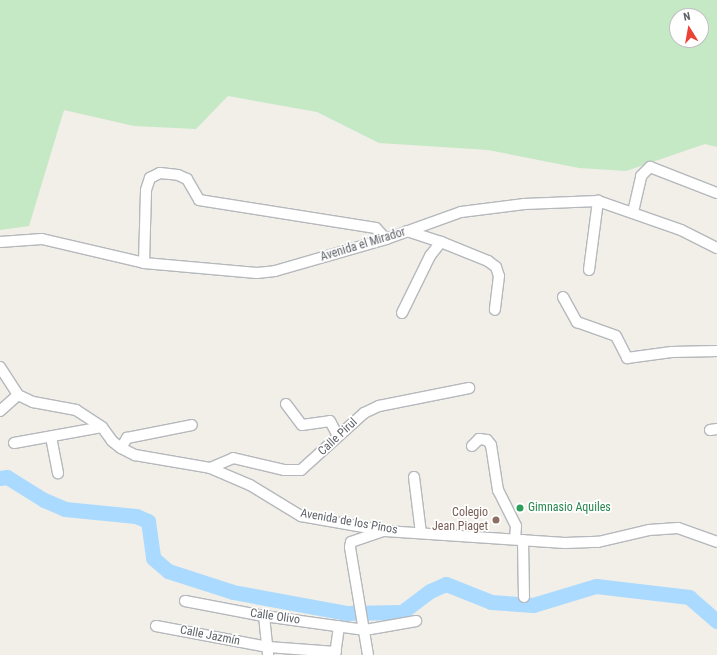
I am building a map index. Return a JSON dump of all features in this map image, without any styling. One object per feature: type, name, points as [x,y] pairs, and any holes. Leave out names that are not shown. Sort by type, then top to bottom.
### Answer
[{"type":"street","points":[[633,212],[645,170],[656,168],[717,193]]},
{"type":"street","points":[[144,263],[146,190],[150,178],[160,172],[178,175],[187,180],[200,200],[376,228],[386,238]]},
{"type":"street","points":[[589,270],[598,201]]},
{"type":"street","name":"Avenida el Mirador","points":[[0,242],[42,239],[144,263],[257,273],[275,271],[386,238],[461,212],[524,204],[598,201],[681,230],[717,248]]},
{"type":"street","points":[[407,231],[441,242],[488,261],[496,267],[499,276],[495,310]]},
{"type":"street","points":[[402,313],[430,256],[441,242]]},
{"type":"street","points":[[563,297],[577,322],[616,336],[627,358],[672,352],[717,351]]},
{"type":"street","points":[[0,367],[18,395],[0,411]]},
{"type":"street","name":"Calle Pirul","points":[[210,468],[233,458],[284,470],[300,470],[364,413],[380,406],[469,388]]},
{"type":"street","name":"Avenida de los Pinos","points":[[18,395],[33,402],[76,410],[102,427],[112,442],[135,455],[210,468],[250,485],[300,516],[385,531],[519,540],[598,542],[649,530],[678,528],[717,542]]},
{"type":"street","points":[[286,404],[302,425],[330,421],[338,436]]},
{"type":"street","points":[[121,448],[127,438],[192,425]]},
{"type":"street","points":[[14,443],[102,427]]},
{"type":"street","points":[[51,437],[58,473]]},
{"type":"street","points":[[472,446],[479,439],[486,440],[491,445],[498,490],[516,526],[519,540],[524,597]]},
{"type":"street","points":[[414,477],[421,533]]},
{"type":"street","points":[[368,655],[366,631],[351,542],[385,531]]},
{"type":"street","name":"Calle Olivo","points":[[184,601],[264,616],[366,631],[416,621]]},
{"type":"street","points":[[264,616],[268,651]]},
{"type":"street","name":"Calle Jazmín","points":[[156,626],[268,651],[335,654]]},
{"type":"street","points":[[335,654],[339,626]]},
{"type":"green space","points":[[0,0],[717,0],[717,147],[705,144],[626,171],[579,168],[488,150],[379,143],[317,112],[228,96],[196,129],[134,126],[64,110],[29,226],[0,230]]},
{"type":"waterway","points":[[0,478],[7,477],[44,500],[65,509],[136,516],[148,521],[153,558],[168,571],[233,592],[346,613],[402,612],[430,591],[446,584],[491,602],[533,605],[596,586],[689,597],[717,621]]},
{"type":"place","name":"Gimnasio Aquiles","points":[[520,508]]},
{"type":"place","name":"Colegio Jean Piaget","points":[[496,520]]}]
